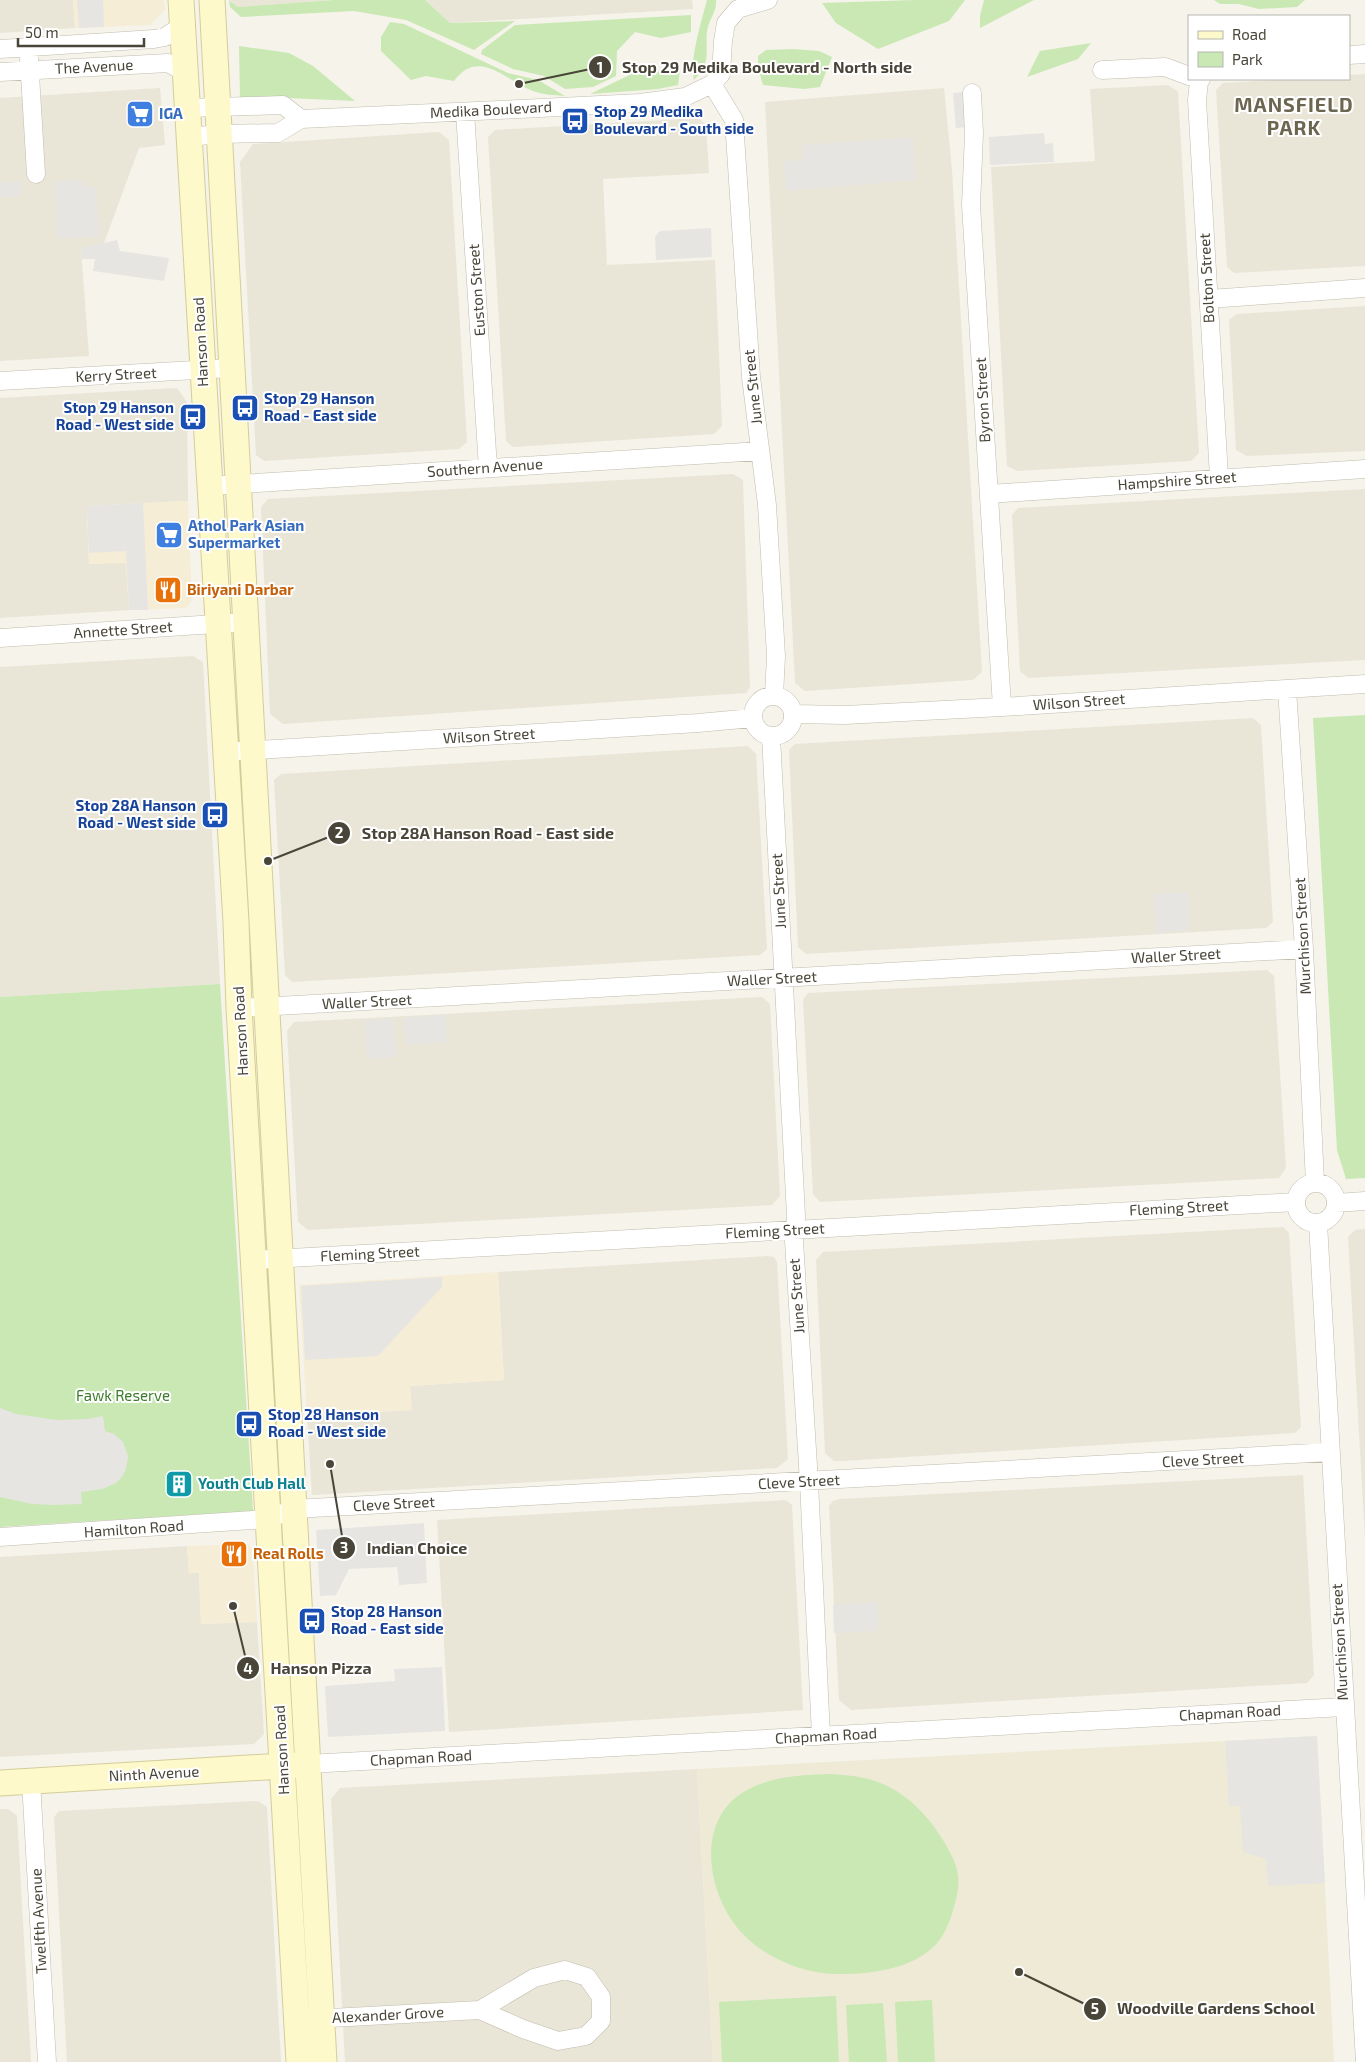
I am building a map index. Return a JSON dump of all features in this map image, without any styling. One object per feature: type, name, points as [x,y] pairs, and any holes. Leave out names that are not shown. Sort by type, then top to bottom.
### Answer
[{"type":"main road","name":"Hanson Road","points":[[182,0],[300,2062]]},
{"type":"main road","name":"Hanson Road","points":[[212,0],[324,2062]]},
{"type":"main road","name":"Ninth Avenue","points":[[0,1783],[308,1764]]},
{"type":"street","points":[[712,84],[721,74],[726,23],[735,5],[768,0]]},
{"type":"street","name":"The Avenue","points":[[0,49],[161,38],[183,25]]},
{"type":"street","points":[[29,48],[36,174]]},
{"type":"street","points":[[1350,55],[1365,54]]},
{"type":"street","name":"The Avenue","points":[[0,72],[168,63],[186,73]]},
{"type":"street","points":[[1102,70],[1165,68],[1188,76]]},
{"type":"street","name":"Bolton Street","points":[[1195,80],[1198,100],[1219,478]]},
{"type":"street","name":"Medika Boulevard","points":[[189,137],[278,132],[302,118],[465,112],[676,99],[685,97],[712,84]]},
{"type":"street","name":"June Street","points":[[712,84],[734,120],[751,377],[767,505],[776,656],[774,696]]},
{"type":"street","name":"Byron Street","points":[[972,93],[974,133],[971,205],[1002,707]]},
{"type":"street","points":[[188,108],[282,105],[302,118]]},
{"type":"street","name":"Euston Street","points":[[465,112],[488,468]]},
{"type":"street","points":[[1209,298],[1365,288]]},
{"type":"street","name":"Kerry Street","points":[[0,381],[232,368]]},
{"type":"street","name":"Southern Avenue","points":[[209,486],[760,451]]},
{"type":"street","name":"Hampshire Street","points":[[989,494],[1365,469]]},
{"type":"street","name":"Annette Street","points":[[0,638],[246,622]]},
{"type":"street","name":"Wilson Street","points":[[794,714],[845,715],[1002,707],[1365,684]]},
{"type":"street","name":"Murchison Street","points":[[1287,690],[1304,949],[1315,1183]]},
{"type":"street","points":[[774,696],[787,702],[794,714],[788,729],[780,735],[771,736],[759,730],[753,718],[756,706],[763,699],[774,696]]},
{"type":"street","name":"Wilson Street","points":[[224,752],[679,725],[753,718]]},
{"type":"street","name":"June Street","points":[[771,736],[782,978],[796,1216],[794,1230],[809,1482],[821,1736]]},
{"type":"street","name":"Waller Street","points":[[239,1008],[1304,949]]},
{"type":"street","points":[[1315,1183],[1330,1188],[1336,1203],[1331,1216],[1318,1223],[1309,1222],[1302,1217],[1296,1208],[1296,1202],[1299,1193],[1306,1186],[1315,1183]]},
{"type":"street","name":"Fleming Street","points":[[254,1260],[1296,1202]]},
{"type":"street","points":[[1336,1203],[1365,1202]]},
{"type":"street","name":"Murchison Street","points":[[1318,1223],[1344,1707],[1362,1947],[1365,2062]]},
{"type":"street","name":"Cleve Street","points":[[268,1519],[294,1509],[1331,1452]]},
{"type":"street","name":"Hamilton Road","points":[[0,1537],[268,1519]]},
{"type":"street","name":"Chapman Road","points":[[308,1764],[1344,1707]]},
{"type":"street","name":"Twelfth Avenue","points":[[32,1781],[47,2062]]},
{"type":"street","points":[[565,1970],[587,1977],[601,1997],[601,2021],[586,2036],[558,2041],[523,2029],[480,2010],[534,1978],[565,1970]]},
{"type":"street","name":"Alexander Grove","points":[[297,2020],[480,2010]]},
{"type":"shaded area","points":[[0,0],[73,0],[75,28],[0,33]]},
{"type":"shaded area","points":[[73,0],[164,0],[165,10],[150,25],[75,28]]},
{"type":"shaded area","points":[[77,0],[103,0],[104,27],[79,28]]},
{"type":"shaded area","points":[[230,0],[334,0],[238,7]]},
{"type":"shaded area","points":[[425,0],[692,0],[693,9],[450,23]]},
{"type":"shaded area","points":[[1365,74],[1365,266],[1234,273],[1227,267],[1216,90],[1223,83],[1272,80],[1350,80],[1350,75]]},
{"type":"shaded area","points":[[1168,85],[1178,92],[1199,453],[1191,461],[1017,471],[1007,466],[991,167],[1095,161],[1090,89]]},
{"type":"shaded area","points":[[160,88],[165,145],[139,148],[104,243],[81,248],[89,356],[0,361],[0,98]]},
{"type":"shaded area","points":[[944,88],[952,170],[982,672],[973,680],[805,691],[795,683],[765,102]]},
{"type":"shaded area","points":[[964,92],[966,127],[956,128],[953,93]]},
{"type":"shaded area","points":[[698,118],[706,125],[709,173],[603,179],[607,265],[715,260],[722,426],[714,434],[513,447],[506,441],[488,137],[495,130]]},
{"type":"shaded area","points":[[439,132],[449,140],[467,442],[459,449],[264,461],[256,455],[240,162],[253,144]]},
{"type":"shaded area","points":[[1044,133],[1045,144],[1053,143],[1054,162],[990,165],[989,137]]},
{"type":"shaded area","points":[[913,137],[915,180],[786,191],[784,161],[803,160],[802,145]]},
{"type":"shaded area","points":[[19,181],[21,196],[0,197],[0,183]]},
{"type":"shaded area","points":[[55,181],[85,182],[85,187],[96,187],[99,236],[57,239]]},
{"type":"shaded area","points":[[711,228],[712,257],[656,260],[655,237],[660,231]]},
{"type":"shaded area","points":[[117,240],[120,251],[169,258],[164,281],[93,271],[95,259],[82,259],[81,248]]},
{"type":"shaded area","points":[[1365,306],[1365,451],[1247,456],[1236,450],[1229,320],[1237,314]]},
{"type":"shaded area","points":[[177,388],[187,402],[188,501],[87,506],[89,564],[126,562],[129,610],[0,618],[0,398]]},
{"type":"shaded area","points":[[733,474],[743,480],[750,687],[746,693],[283,724],[270,714],[261,507],[268,499]]},
{"type":"shaded area","points":[[1365,489],[1365,660],[1028,678],[1020,671],[1012,515],[1018,508]]},
{"type":"shaded area","points":[[188,501],[192,601],[186,608],[129,610],[126,563],[89,564],[87,506]]},
{"type":"shaded area","points":[[143,503],[148,610],[129,610],[126,551],[89,553],[87,506]]},
{"type":"shaded area","points":[[193,656],[203,662],[220,984],[0,997],[0,667]]},
{"type":"shaded area","points":[[1253,718],[1261,725],[1273,922],[1266,928],[806,954],[798,947],[789,750],[795,744]]},
{"type":"shaded area","points":[[748,746],[756,754],[767,949],[760,955],[292,982],[285,975],[274,780],[281,774]]},
{"type":"shaded area","points":[[1188,892],[1189,931],[1156,933],[1154,894]]},
{"type":"shaded area","points":[[1267,970],[1274,976],[1286,1168],[1279,1178],[820,1202],[813,1194],[803,1000],[808,993]]},
{"type":"shaded area","points":[[762,997],[770,1004],[780,1196],[772,1205],[308,1230],[298,1222],[287,1031],[294,1022]]},
{"type":"shaded area","points":[[445,1015],[447,1042],[406,1045],[404,1018]]},
{"type":"shaded area","points":[[393,1019],[396,1057],[367,1059],[365,1020]]},
{"type":"shaded area","points":[[1283,1227],[1289,1233],[1301,1427],[1295,1433],[842,1461],[834,1461],[825,1453],[816,1260],[823,1252]]},
{"type":"shaded area","points":[[1365,1229],[1365,1539],[1348,1237],[1355,1230]]},
{"type":"shaded area","points":[[774,1257],[777,1262],[788,1459],[777,1468],[312,1495],[307,1416],[411,1410],[410,1386],[504,1380],[498,1272]]},
{"type":"shaded area","points":[[498,1272],[504,1380],[410,1386],[412,1410],[307,1416],[299,1285]]},
{"type":"shaded area","points":[[442,1277],[442,1287],[378,1356],[305,1360],[301,1286]]},
{"type":"shaded area","points":[[0,1408],[16,1414],[56,1420],[88,1419],[103,1416],[105,1431],[114,1434],[123,1442],[128,1456],[126,1469],[122,1477],[116,1483],[102,1489],[81,1492],[82,1504],[32,1504],[0,1497]]},
{"type":"shaded area","points":[[1303,1475],[1314,1675],[1307,1683],[851,1710],[839,1700],[829,1506],[833,1501],[840,1499]]},
{"type":"shaded area","points":[[786,1500],[792,1505],[803,1710],[449,1732],[437,1520]]},
{"type":"shaded area","points":[[424,1523],[427,1583],[399,1585],[397,1567],[349,1569],[336,1595],[320,1596],[316,1530]]},
{"type":"shaded area","points":[[248,1544],[253,1551],[257,1622],[201,1624],[199,1573],[189,1573],[187,1546]]},
{"type":"shaded area","points":[[187,1546],[189,1572],[199,1573],[201,1624],[257,1622],[264,1734],[254,1744],[0,1757],[0,1557]]},
{"type":"shaded area","points":[[877,1602],[878,1631],[834,1633],[833,1605]]},
{"type":"shaded area","points":[[442,1667],[445,1731],[328,1737],[325,1686],[395,1681],[394,1669]]},
{"type":"shaded area","points":[[1317,1736],[1334,2062],[713,2062],[697,1769]]},
{"type":"shaded area","points":[[1317,1736],[1325,1883],[1268,1886],[1266,1859],[1243,1852],[1240,1806],[1229,1806],[1225,1741]]},
{"type":"shaded area","points":[[697,1769],[713,2062],[345,2062],[331,1799],[340,1788]]},
{"type":"shaded area","points":[[258,1801],[267,1807],[281,2062],[67,2062],[54,1817],[59,1811]]},
{"type":"shaded area","points":[[0,1809],[8,1809],[17,1816],[31,2062],[0,2062]]},
{"type":"green space","points":[[229,0],[238,7],[334,0],[425,0],[450,23],[515,21],[474,50],[406,20],[354,11],[241,17],[230,7]]},
{"type":"green space","points":[[707,0],[716,0],[716,4],[707,31],[705,62],[694,80],[693,62]]},
{"type":"green space","points":[[965,0],[949,21],[878,49],[836,23],[822,3]]},
{"type":"green space","points":[[984,0],[1034,0],[980,28],[980,16]]},
{"type":"green space","points":[[1214,0],[1305,0],[1297,7],[1259,9],[1239,4],[1220,4]]},
{"type":"green space","points":[[691,15],[691,32],[661,38],[635,32],[617,51],[616,76],[593,87],[565,89],[544,76],[513,69],[481,54],[482,50],[515,25]]},
{"type":"green space","points":[[390,22],[404,24],[508,73],[538,80],[565,96],[533,91],[503,74],[483,67],[473,67],[463,71],[454,81],[426,76],[411,80],[381,51],[381,37]]},
{"type":"green space","points":[[1091,43],[1078,59],[1027,77],[1040,51]]},
{"type":"green space","points":[[239,46],[289,53],[313,66],[355,101],[288,98],[245,100],[240,97]]},
{"type":"green space","points":[[793,49],[819,51],[832,57],[820,87],[804,89],[763,85],[758,68],[758,56],[766,50]]},
{"type":"green space","points":[[680,71],[678,85],[658,89],[590,94],[636,72]]},
{"type":"green space","points":[[1365,715],[1365,1178],[1346,1179],[1337,1150],[1313,718]]},
{"type":"green space","name":"Fawk Reserve","points":[[220,984],[253,1511],[0,1527],[0,997]]},
{"type":"green space","points":[[830,1774],[869,1779],[887,1786],[907,1798],[932,1824],[954,1860],[958,1881],[956,1900],[942,1937],[922,1956],[901,1966],[865,1973],[829,1974],[804,1969],[780,1960],[768,1954],[748,1939],[734,1923],[723,1904],[715,1883],[711,1861],[712,1839],[719,1819],[731,1802],[749,1789],[768,1781]]},
{"type":"green space","points":[[836,1996],[839,2062],[722,2062],[719,2002]]},
{"type":"green space","points":[[932,2000],[935,2062],[898,2062],[895,2002]]},
{"type":"green space","points":[[883,2003],[887,2062],[849,2062],[846,2005]]},
{"type":"place","name":"Stop 29 Medika Boulevard - North side","points":[[519,84]]},
{"type":"place","name":"IGA","points":[[140,114]]},
{"type":"place","name":"Stop 29 Medika Boulevard - South side","points":[[575,121]]},
{"type":"place","name":"Stop 29 Hanson Road - East side","points":[[245,408]]},
{"type":"place","name":"Stop 29 Hanson Road - West side","points":[[193,417]]},
{"type":"place","name":"Athol Park Asian Supermarket","points":[[169,535]]},
{"type":"place","name":"Biriyani Darbar","points":[[168,590]]},
{"type":"place","name":"Stop 28A Hanson Road - West side","points":[[215,815]]},
{"type":"place","name":"Stop 28A Hanson Road - East side","points":[[268,861]]},
{"type":"place","name":"Stop 28 Hanson Road - West side","points":[[249,1424]]},
{"type":"place","name":"Indian Choice","points":[[330,1464]]},
{"type":"place","name":"Youth Club Hall","points":[[179,1484]]},
{"type":"place","name":"Real Rolls","points":[[234,1554]]},
{"type":"place","name":"Hanson Pizza","points":[[233,1606]]},
{"type":"place","name":"Stop 28 Hanson Road - East side","points":[[312,1621]]},
{"type":"place","name":"Woodville Gardens School","points":[[1019,1972]]},
{"type":"district","name":"MANSFIELD PARK","points":[[1294,116]]}]
